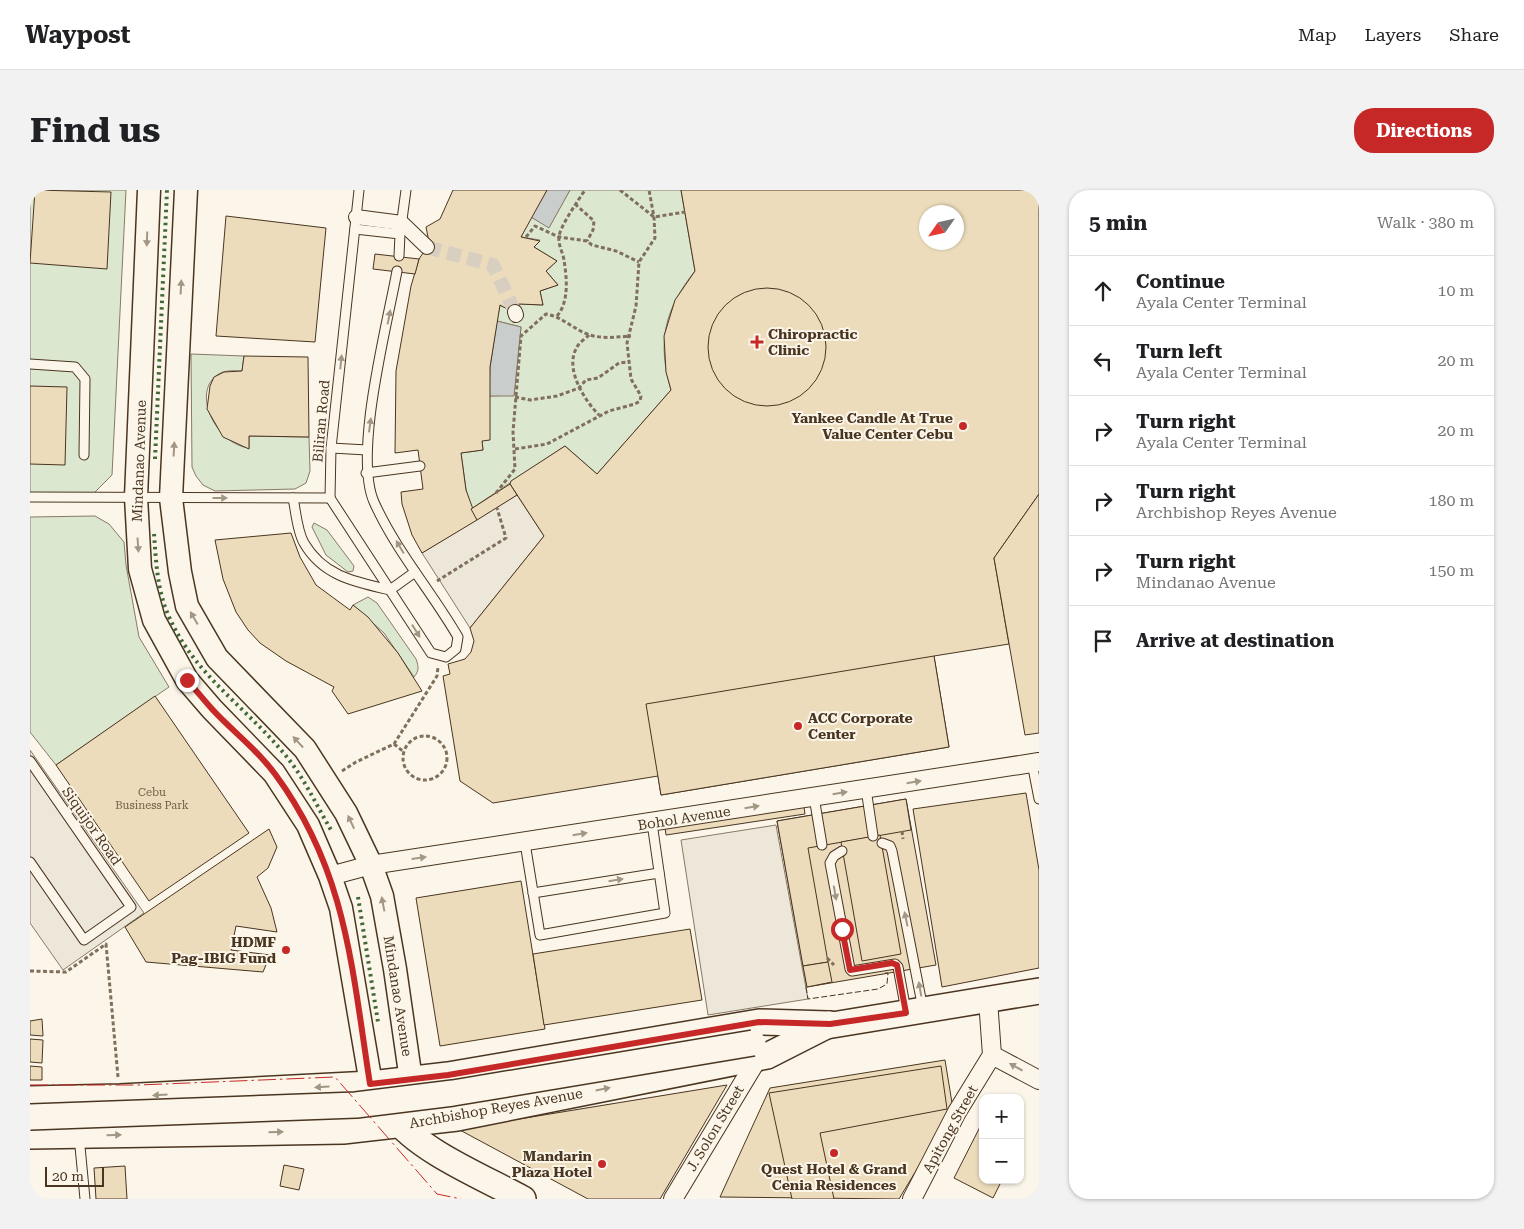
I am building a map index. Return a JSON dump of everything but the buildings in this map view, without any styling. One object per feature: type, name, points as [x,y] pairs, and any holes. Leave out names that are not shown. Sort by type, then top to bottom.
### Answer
[{"type":"main road","name":"Archbishop Reyes Avenue","points":[[30,1099],[120,1097],[370,1084],[411,1080],[759,1022],[830,1024],[1039,991]]},
{"type":"main road","name":"Archbishop Reyes Avenue","points":[[30,1136],[343,1131],[400,1126],[457,1118],[755,1050],[830,1024]]},
{"type":"main road","name":"Archbishop Reyes Avenue","points":[[30,1117],[356,1105],[755,1050]]},
{"type":"main road","name":"Mindanao Avenue","points":[[400,1126],[411,1080]]},
{"type":"main road","name":"Mindanao Avenue","points":[[370,1084],[400,1126]]},
{"type":"main road","points":[[400,1126],[440,1154],[523,1199]]},
{"type":"street","name":"Mindanao Avenue","points":[[149,190],[136,497],[140,569],[154,620],[187,680],[212,709],[274,773],[308,825],[330,876],[341,908],[350,952],[370,1084]]},
{"type":"street","name":"Mindanao Avenue","points":[[186,190],[171,498],[180,572],[187,606],[217,658],[305,749],[346,813],[371,865],[385,914],[411,1080]]},
{"type":"street","points":[[356,223],[401,228],[427,246]]},
{"type":"street","name":"Bohol Avenue","points":[[330,876],[371,865],[525,843],[1035,763]]},
{"type":"street","points":[[988,1000],[992,1054],[1039,1080]]},
{"type":"street","name":"J. Solon Street","points":[[673,1199],[755,1050]]},
{"type":"street","name":"Apitong Street","points":[[912,1199],[957,1112],[992,1054]]},
{"type":"lane","name":"Biliran Road","points":[[330,498],[331,448],[359,190]]},
{"type":"lane","points":[[399,256],[406,190]]},
{"type":"lane","points":[[30,497],[330,498],[431,654],[446,657],[456,649],[459,644],[458,637],[415,572],[374,504],[366,473],[366,450],[380,362],[398,271]]},
{"type":"lane","points":[[30,364],[75,367],[85,378],[84,455]]},
{"type":"lane","points":[[331,448],[366,450]]},
{"type":"lane","points":[[366,473],[420,466]]},
{"type":"lane","points":[[293,498],[303,542],[325,569],[349,581],[390,590],[415,572]]},
{"type":"lane","name":"Siquijor Road","points":[[30,761],[131,907],[84,940],[30,862]]},
{"type":"lane","points":[[1035,763],[1039,799]]},
{"type":"lane","points":[[866,789],[873,836]]},
{"type":"lane","points":[[814,798],[822,845]]},
{"type":"lane","points":[[525,843],[540,936],[665,913],[652,823]]},
{"type":"lane","points":[[882,843],[890,846],[892,851],[915,1011]]},
{"type":"lane","points":[[842,851],[834,856],[830,863],[850,969],[852,971],[895,964],[915,1011]]},
{"type":"lane","points":[[533,893],[659,873]]},
{"type":"lane","points":[[79,1135],[85,1199]]},
{"type":"path","points":[[557,316],[565,305],[566,290],[564,262],[559,237],[575,204],[585,190]]},
{"type":"path","points":[[620,190],[654,217],[685,212]]},
{"type":"path","points":[[515,449],[547,444],[600,415],[636,404],[640,400],[641,396],[631,379],[628,343],[639,262],[655,238],[654,217],[648,190]]},
{"type":"path","points":[[575,204],[594,221],[594,230],[587,241]]},
{"type":"path","points":[[526,237],[535,226],[559,237],[587,241],[592,245],[616,251],[639,262]]},
{"type":"path","points":[[496,493],[515,469],[513,432],[521,336],[545,314],[557,316],[590,335],[609,338],[630,336]]},
{"type":"path","points":[[590,335],[577,346],[574,353],[579,388],[600,415]]},
{"type":"path","points":[[515,397],[530,400],[543,399],[579,388],[586,380],[598,378],[619,364],[629,362]]},
{"type":"path","points":[[438,581],[506,538],[497,508]]},
{"type":"path","points":[[327,781],[356,762],[394,744],[437,676],[438,656]]},
{"type":"path","points":[[394,744],[404,752],[406,768],[417,778],[432,779],[439,775],[447,764],[446,750],[443,744],[431,736],[417,737],[407,746],[404,752]]},
{"type":"path","points":[[30,971],[66,972],[106,944],[120,1097]]},
{"type":"green space","points":[[30,190],[126,190],[112,475],[93,494],[30,493]]},
{"type":"green space","points":[[570,190],[681,190],[695,271],[676,299],[666,327],[664,357],[671,390],[597,474],[565,446],[471,509],[466,490],[461,453],[483,450],[482,441],[489,396],[514,395],[521,327],[497,321],[500,305],[509,310],[519,304],[543,305],[540,291],[558,285],[546,271],[557,261],[534,247],[540,240],[521,237],[531,217],[549,227]]},
{"type":"green space","points":[[191,354],[244,356],[242,371],[223,372],[213,379],[207,389],[210,414],[216,426],[225,436],[236,444],[249,448],[249,436],[309,437],[310,471],[306,483],[295,489],[215,491],[203,485],[192,467]]},
{"type":"green space","points":[[95,516],[109,524],[124,542],[126,565],[139,637],[169,687],[56,765],[30,732],[30,517]]},
{"type":"green space","points":[[314,523],[327,530],[354,566],[353,571],[348,572],[326,555],[312,527]]},
{"type":"green space","points":[[368,597],[377,603],[416,659],[418,669],[414,677],[384,633],[353,605]]},
{"type":"shaded area","points":[[547,190],[570,190],[549,228],[531,217]]},
{"type":"shaded area","points":[[497,321],[521,327],[514,396],[489,396],[490,367]]},
{"type":"shaded area","points":[[517,495],[544,536],[470,628],[422,553]]},
{"type":"shaded area","points":[[30,750],[144,913],[63,970],[30,923]]},
{"type":"shaded area","points":[[776,825],[808,999],[708,1015],[681,840]]},
{"type":"tunnel","points":[[427,247],[493,265],[515,312]]},
{"type":"hedge","points":[[155,459],[167,190]]},
{"type":"hedge","points":[[154,534],[157,574],[161,593],[167,612],[178,634],[191,655],[290,761],[307,786],[331,830]]},
{"type":"hedge","points":[[358,897],[378,1022]]},
{"type":"fence","points":[[806,987],[808,999],[878,989],[887,984],[888,973],[885,973]]},
{"type":"power","points":[[30,1085],[139,1085],[335,1077],[437,1194],[461,1199]]},
{"type":"place","name":"Chiropractic Clinic","points":[[757,342]]},
{"type":"place","name":"Yankee Candle At True Value Center Cebu","points":[[963,426]]},
{"type":"place","name":"ACC Corporate Center","points":[[798,726]]},
{"type":"place","name":"HDMF Pag-IBIG Fund","points":[[286,950]]},
{"type":"place","name":"Quest Hotel & Grand Cenia Residences","points":[[834,1153]]},
{"type":"place","name":"Mandarin Plaza Hotel","points":[[602,1164]]},
{"type":"route","points":[[187,680],[212,709],[247,742],[274,773],[308,825],[330,876],[341,908],[350,952],[370,1084],[448,1075],[759,1022],[830,1024],[906,1013],[897,965],[892,963],[850,970],[842,929]]}]
